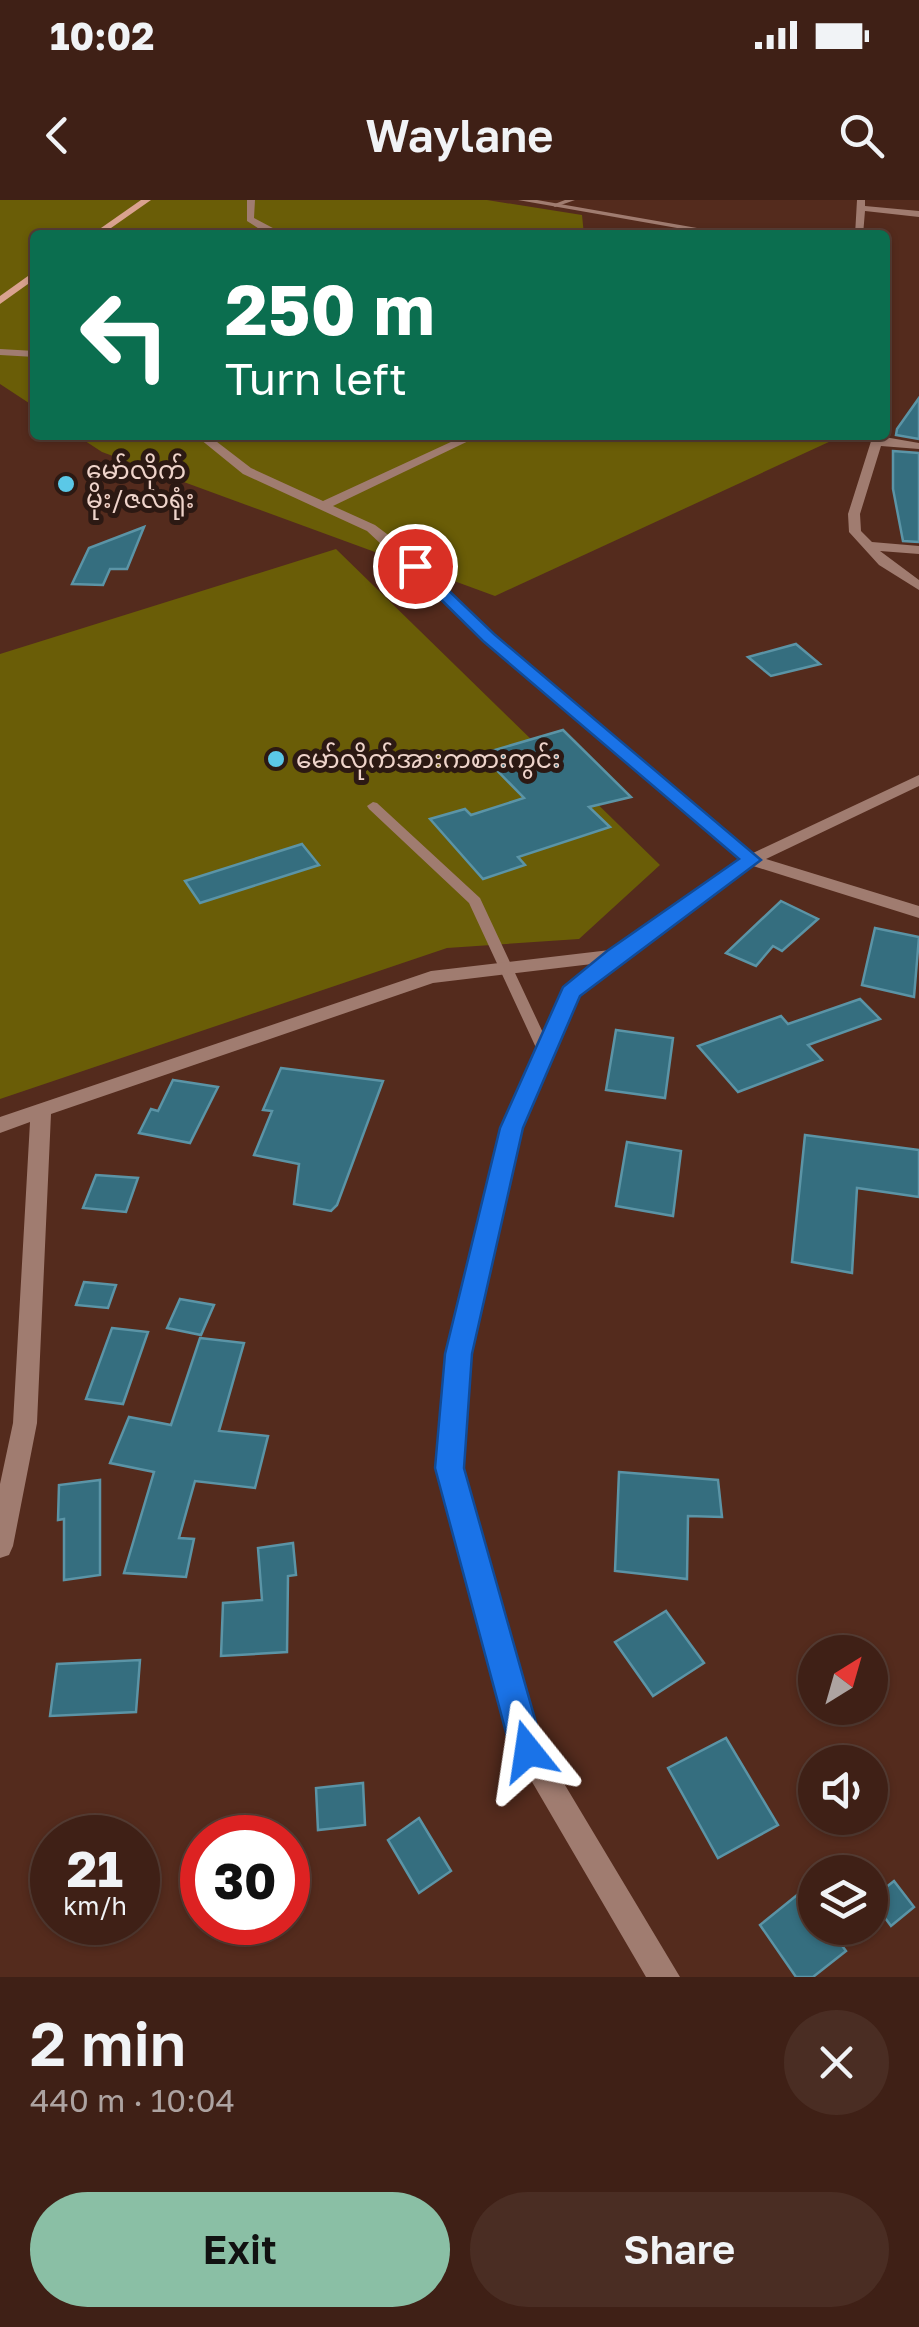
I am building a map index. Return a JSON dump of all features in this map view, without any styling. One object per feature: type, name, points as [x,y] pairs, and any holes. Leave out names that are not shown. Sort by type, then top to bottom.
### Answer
[{"type":"main road","points":[[102,230],[147,200]]},
{"type":"main road","points":[[0,301],[30,278]]},
{"type":"street","points":[[250,200],[250,219],[267,230]]},
{"type":"street","points":[[522,200],[703,230]]},
{"type":"street","points":[[860,230],[861,204],[919,214]]},
{"type":"street","points":[[0,352],[30,354]]},
{"type":"street","points":[[208,440],[246,470],[371,528],[488,637],[751,860],[919,912]]},
{"type":"street","points":[[322,506],[465,440]]},
{"type":"street","points":[[877,440],[854,514],[855,532],[884,562],[919,586]]},
{"type":"street","points":[[888,440],[919,446]]},
{"type":"street","points":[[868,546],[919,550]]},
{"type":"street","points":[[664,1977],[528,1751],[450,1468],[458,1354],[512,1128],[571,992],[614,956],[751,860],[919,780]]},
{"type":"street","points":[[0,1125],[430,977],[614,956]]},
{"type":"street","points":[[0,1546],[25,1424],[41,1110]]},
{"type":"lane","points":[[555,205],[572,200]]},
{"type":"lane","points":[[373,806],[476,901],[545,1052]]},
{"type":"shaded area","points":[[0,200],[487,200],[582,215],[584,230],[30,230],[30,404],[0,384]]},
{"type":"shaded area","points":[[84,440],[833,440],[495,596],[102,452]]},
{"type":"shaded area","name":"မော်လိုက်အားကစားကွင်း","points":[[336,549],[660,865],[579,939],[447,948],[0,1099],[0,654]]},
{"type":"building","points":[[919,398],[919,439],[896,435],[897,429]]},
{"type":"building","points":[[893,451],[919,453],[919,542],[903,541],[893,489]]},
{"type":"building","points":[[144,527],[127,569],[110,569],[103,585],[72,584],[89,548]]},
{"type":"building","points":[[796,644],[820,664],[771,676],[748,657]]},
{"type":"building","points":[[563,730],[631,797],[589,807],[610,827],[518,857],[525,865],[483,879],[430,819],[465,809],[471,815],[524,798],[481,754]]},
{"type":"building","points":[[302,844],[319,865],[200,903],[185,881]]},
{"type":"building","points":[[781,901],[818,919],[782,951],[773,946],[756,966],[726,953]]},
{"type":"building","points":[[875,928],[919,937],[914,997],[862,985]]},
{"type":"building","points":[[860,999],[880,1019],[808,1045],[822,1060],[738,1092],[698,1046],[781,1016],[788,1024]]},
{"type":"building","points":[[616,1030],[673,1038],[665,1098],[606,1090]]},
{"type":"building","points":[[281,1068],[383,1081],[337,1205],[331,1211],[294,1204],[299,1164],[254,1155],[272,1111],[263,1110]]},
{"type":"building","points":[[173,1080],[218,1087],[190,1143],[139,1133],[151,1109],[158,1111]]},
{"type":"building","points":[[805,1135],[919,1150],[919,1197],[857,1188],[852,1273],[792,1262]]},
{"type":"building","points":[[627,1142],[681,1151],[673,1216],[616,1206]]},
{"type":"building","points":[[96,1175],[138,1178],[126,1212],[83,1208]]},
{"type":"building","points":[[84,1282],[116,1285],[108,1308],[76,1305]]},
{"type":"building","points":[[180,1299],[214,1305],[201,1335],[167,1328]]},
{"type":"building","points":[[112,1328],[148,1332],[123,1404],[86,1399]]},
{"type":"building","points":[[200,1338],[244,1343],[219,1431],[268,1436],[255,1488],[195,1481],[179,1538],[194,1539],[186,1577],[124,1573],[154,1472],[110,1463],[129,1417],[171,1425]]},
{"type":"building","points":[[619,1472],[718,1480],[722,1517],[688,1516],[687,1579],[615,1571]]},
{"type":"building","points":[[100,1480],[100,1575],[64,1580],[64,1519],[58,1520],[59,1485]]},
{"type":"building","points":[[293,1543],[296,1575],[288,1576],[287,1652],[221,1656],[223,1603],[262,1600],[258,1548]]},
{"type":"building","points":[[666,1611],[704,1663],[653,1696],[615,1642]]},
{"type":"building","points":[[140,1660],[136,1712],[50,1716],[57,1664]]},
{"type":"building","points":[[726,1738],[778,1825],[718,1858],[668,1768]]},
{"type":"building","points":[[363,1783],[365,1825],[318,1830],[316,1788]]},
{"type":"building","points":[[419,1818],[451,1871],[419,1893],[388,1840]]},
{"type":"building","points":[[894,1881],[914,1907],[891,1926],[888,1922],[888,1886]]},
{"type":"building","points":[[798,1894],[798,1945],[842,1945],[846,1951],[813,1977],[796,1977],[760,1925]]},
{"type":"place","name":"မော်လိုက် မိုး/ဇလရုံး","points":[[66,484]]},
{"type":"place","name":"မော်လိုက်အားကစားကွင်း","points":[[276,759]]},
{"type":"route","points":[[415,566],[488,637],[751,860],[614,956],[571,992],[512,1128],[458,1354],[450,1468],[528,1751]]}]
